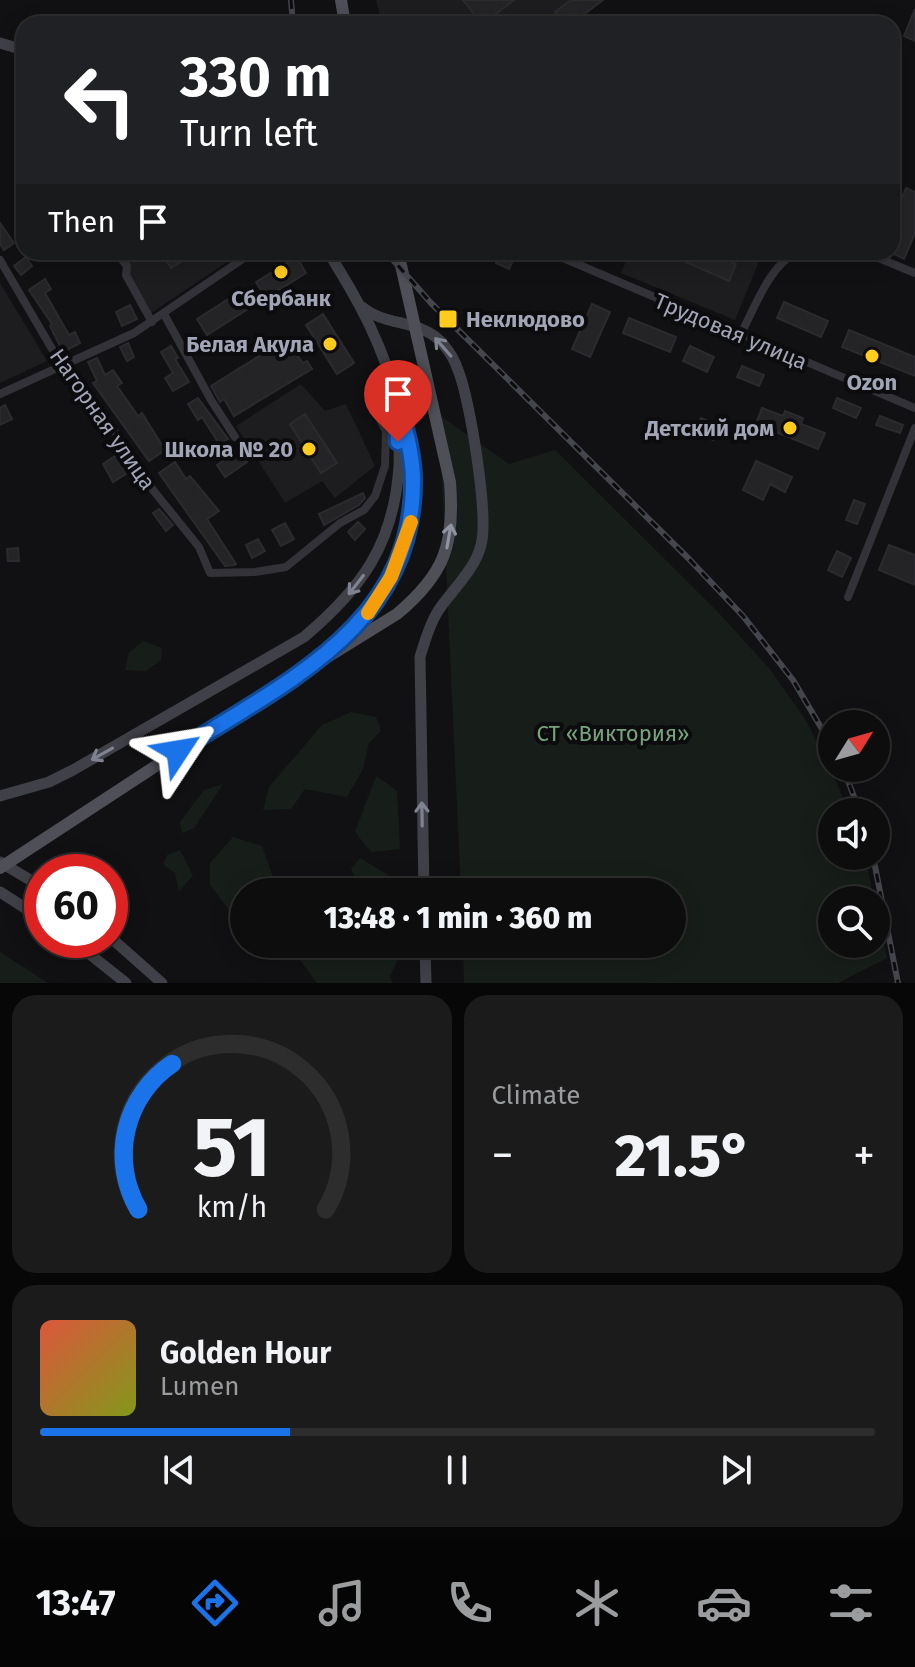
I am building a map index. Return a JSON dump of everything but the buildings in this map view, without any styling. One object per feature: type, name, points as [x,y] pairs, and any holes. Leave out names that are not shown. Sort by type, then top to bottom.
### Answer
[{"type":"main road","points":[[0,865],[397,614],[416,598],[441,566],[450,543],[453,515],[450,482],[400,260]]},
{"type":"street","name":"Нагорная улица","points":[[0,260],[62,366],[114,430],[153,490],[199,547],[210,573],[255,572],[286,567],[340,523],[364,510],[375,496],[385,466],[386,431],[373,407],[371,391],[395,392]]},
{"type":"street","points":[[122,260],[127,266],[126,275],[152,322]]},
{"type":"street","points":[[0,394],[152,322],[242,260]]},
{"type":"street","points":[[317,662],[374,607],[391,577],[403,550],[411,519],[413,479],[407,436],[374,330],[333,260]]},
{"type":"street","name":"Трудовая улица","points":[[568,260],[915,408]]},
{"type":"street","points":[[741,334],[772,276],[786,260]]},
{"type":"street","points":[[883,260],[915,273]]},
{"type":"street","points":[[362,307],[372,316],[428,332],[442,343],[452,357],[463,385],[483,507],[481,545],[475,559],[436,613],[420,657],[424,878]]},
{"type":"street","points":[[164,314],[235,437]]},
{"type":"street","points":[[0,796],[49,782],[73,770],[304,637],[337,609],[363,577],[381,545],[392,516],[399,464],[395,392]]},
{"type":"street","points":[[848,597],[915,428]]},
{"type":"street","points":[[0,865],[24,878]]},
{"type":"street","points":[[0,892],[24,907]]},
{"type":"street","points":[[128,953],[162,983]]},
{"type":"street","points":[[95,958],[126,983]]},
{"type":"street","points":[[425,958],[426,983]]},
{"type":"shaded area","points":[[376,0],[602,0],[581,16],[380,16]]},
{"type":"shaded area","points":[[120,260],[230,260],[151,313]]},
{"type":"shaded area","points":[[627,260],[760,260],[735,320],[621,273]]},
{"type":"shaded area","points":[[0,283],[47,361],[0,383]]},
{"type":"shaded area","name":"Школа № 20","points":[[301,384],[325,411],[346,404],[375,466],[335,498],[322,481],[285,503],[236,426]]},
{"type":"green space","name":"СТ «Виктория»","points":[[439,415],[509,464],[555,450],[716,610],[769,668],[807,722],[818,744],[818,782],[837,782],[843,798],[818,798],[818,870],[868,870],[871,886],[818,886],[818,958],[887,958],[838,983],[464,983],[463,958],[686,958],[686,878],[460,878]]},
{"type":"green space","points":[[143,641],[162,648],[161,660],[146,671],[125,670],[129,653]]},
{"type":"green space","points":[[351,712],[376,717],[381,731],[369,743],[363,769],[347,797],[305,789],[291,809],[263,810],[269,787],[322,725]]},
{"type":"green space","points":[[376,776],[397,791],[400,849],[371,852],[355,832]]},
{"type":"green space","points":[[223,784],[194,828],[182,833],[180,822],[204,790]]},
{"type":"green space","points":[[233,837],[262,846],[273,878],[230,878],[230,911],[210,885],[210,863]]},
{"type":"green space","points":[[180,850],[193,876],[179,891],[175,873],[163,864],[167,855]]},
{"type":"green space","points":[[360,858],[393,878],[355,878],[351,869]]},
{"type":"green space","points":[[0,952],[48,983],[0,983]]},
{"type":"green space","points":[[299,958],[398,958],[390,977],[393,983],[317,983]]},
{"type":"railway","points":[[291,0],[292,16]]},
{"type":"railway","points":[[393,260],[431,303],[743,616],[793,680],[818,722]]},
{"type":"railway","points":[[848,782],[855,798]]},
{"type":"railway","points":[[876,870],[898,983]]},
{"type":"slow traffic","points":[[368,613],[391,577],[411,522]]},
{"type":"place","name":"Сбербанк","points":[[281,272]]},
{"type":"place","name":"Неклюдово","points":[[448,319]]},
{"type":"place","name":"Белая Акула","points":[[330,344]]},
{"type":"place","name":"Ozon","points":[[872,356]]},
{"type":"place","name":"Детский дом","points":[[790,428]]},
{"type":"place","name":"Школа № 20","points":[[309,449]]},
{"type":"route","points":[[178,751],[317,662],[374,607],[403,550],[411,519],[413,479],[407,436],[397,398],[398,442]]}]
